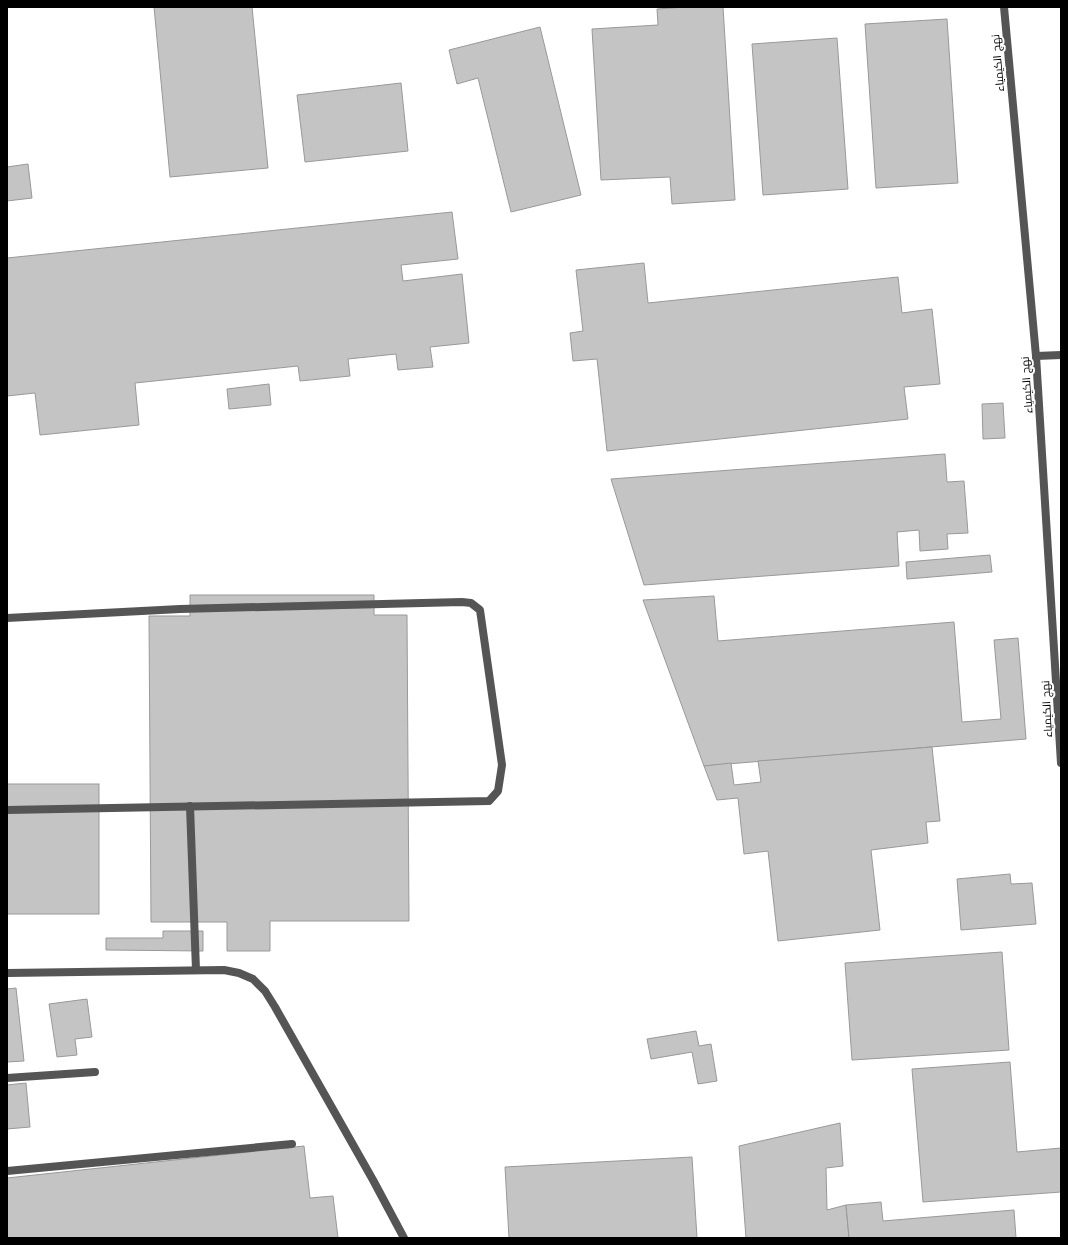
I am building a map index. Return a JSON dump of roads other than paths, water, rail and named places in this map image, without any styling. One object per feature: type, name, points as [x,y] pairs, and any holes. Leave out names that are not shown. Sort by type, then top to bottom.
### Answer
[{"type":"street","name":"نهج الكيمياء","points":[[1004,7],[1036,356],[1061,763]]},
{"type":"street","points":[[1036,356],[1061,355]]},
{"type":"street","points":[[7,618],[180,609],[471,603],[480,610],[502,765],[498,791],[489,801],[7,810]]},
{"type":"street","points":[[190,806],[196,970]]},
{"type":"street","points":[[7,973],[196,970],[239,973],[253,980],[265,991],[373,1180],[404,1238]]},
{"type":"street","points":[[7,1078],[96,1072]]},
{"type":"street","points":[[7,1171],[292,1144]]}]
